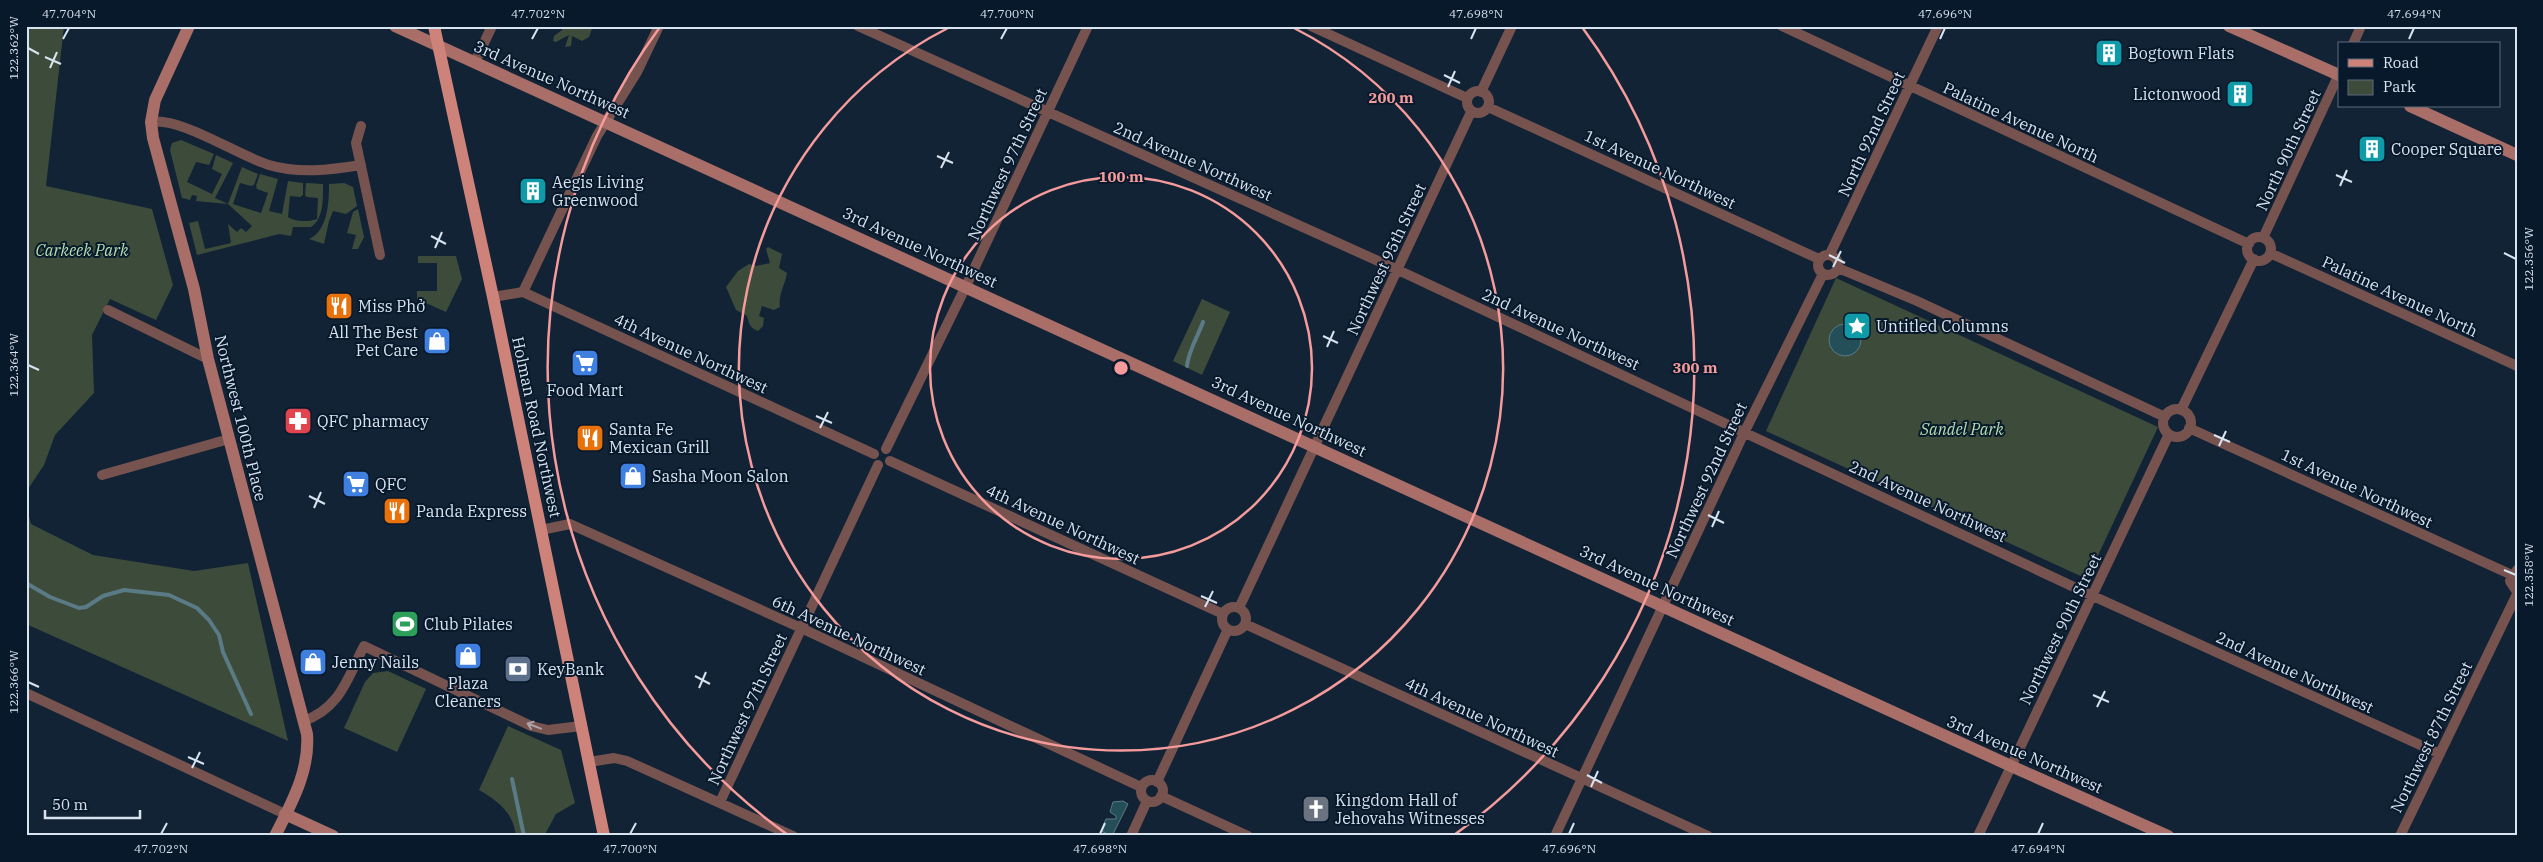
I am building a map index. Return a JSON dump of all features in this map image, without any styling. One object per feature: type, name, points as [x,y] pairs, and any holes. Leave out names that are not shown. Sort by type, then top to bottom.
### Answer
[{"type":"main road","name":"Holman Road Northwest","points":[[434,26],[494,297],[604,836]]},
{"type":"street","points":[[189,26],[157,94],[151,122],[169,122],[255,160],[285,169],[331,170],[361,165]]},
{"type":"street","name":"3rd Avenue Northwest","points":[[395,26],[1315,446],[2152,832],[2168,836]]},
{"type":"street","points":[[475,62],[492,26]]},
{"type":"street","points":[[494,297],[523,292],[597,136],[637,72],[659,26]]},
{"type":"street","name":"2nd Avenue Northwest","points":[[858,26],[1398,270],[1746,431],[2093,596],[2440,754]]},
{"type":"street","name":"Northwest 97th Street","points":[[886,450],[966,286],[1088,26]]},
{"type":"street","points":[[1311,26],[1467,98]]},
{"type":"street","points":[[1481,92],[1512,26]]},
{"type":"street","name":"Palatine Avenue North","points":[[1782,26],[1909,87],[2249,244]]},
{"type":"street","name":"North 92nd Street","points":[[1830,254],[1938,26]]},
{"type":"street","points":[[2229,26],[2338,75]]},
{"type":"street","points":[[2354,42],[2361,26]]},
{"type":"street","name":"North 90th Street","points":[[2263,238],[2338,77]]},
{"type":"street","points":[[1474,91],[1481,92],[1489,99],[1488,107],[1483,113],[1471,112],[1466,106],[1467,98],[1474,91]]},
{"type":"street","name":"1st Avenue Northwest","points":[[1488,107],[1819,259]]},
{"type":"street","points":[[2414,108],[2517,155]]},
{"type":"street","name":"Northwest 95th Street","points":[[1239,608],[1471,112]]},
{"type":"street","name":"Northwest 100th Place","points":[[151,122],[158,157],[194,289],[208,359],[307,741],[307,760],[304,772],[275,836]]},
{"type":"street","points":[[361,126],[356,143],[380,255]]},
{"type":"street","points":[[2256,238],[2263,238],[2271,245],[2270,253],[2262,260],[2254,259],[2248,253],[2249,244],[2256,238]]},
{"type":"street","name":"Palatine Avenue North","points":[[2270,253],[2517,366]]},
{"type":"street","points":[[1830,254],[1838,261],[1838,268],[1830,275],[1823,274],[1817,265],[1819,259],[1824,255],[1830,254]]},
{"type":"street","points":[[2181,410],[2254,259]]},
{"type":"street","points":[[1838,268],[1917,301],[2164,417]]},
{"type":"street","name":"Northwest 92nd Street","points":[[1555,836],[1746,431],[1823,274]]},
{"type":"street","name":"4th Avenue Northwest","points":[[523,292],[874,454]]},
{"type":"street","points":[[108,310],[208,359]]},
{"type":"street","points":[[2173,410],[2181,410],[2190,419],[2189,428],[2178,436],[2169,434],[2164,427],[2164,417],[2173,410]]},
{"type":"street","name":"1st Avenue Northwest","points":[[2189,428],[2514,572]]},
{"type":"street","name":"Northwest 90th Street","points":[[1978,836],[2169,434]]},
{"type":"street","points":[[102,475],[229,439]]},
{"type":"street","points":[[879,449],[886,450],[890,454],[890,461],[884,466],[878,466],[874,461],[874,454],[879,449]]},
{"type":"street","name":"4th Avenue Northwest","points":[[890,461],[1223,614]]},
{"type":"street","name":"Northwest 97th Street","points":[[720,802],[878,466]]},
{"type":"street","name":"6th Avenue Northwest","points":[[541,530],[570,524],[801,628],[1141,787]]},
{"type":"street","points":[[2514,572],[2511,585],[2517,593]]},
{"type":"street","name":"Northwest 87th Street","points":[[2400,836],[2517,593]]},
{"type":"street","points":[[1229,608],[1239,608],[1245,616],[1245,624],[1237,630],[1228,629],[1222,622],[1223,614],[1229,608]]},
{"type":"street","name":"4th Avenue Northwest","points":[[1245,624],[1708,836]]},
{"type":"street","points":[[1157,782],[1228,629]]},
{"type":"street","points":[[303,721],[316,717],[335,702],[364,646],[532,726],[548,730],[581,726]]},
{"type":"street","points":[[26,693],[333,836]]},
{"type":"street","points":[[589,762],[609,758],[621,759],[793,836]]},
{"type":"street","points":[[1146,781],[1157,782],[1162,787],[1161,796],[1155,802],[1147,801],[1141,794],[1141,787],[1146,781]]},
{"type":"street","points":[[1161,796],[1248,836]]},
{"type":"street","points":[[1131,836],[1147,801]]},
{"type":"green space","name":"Carkeek Park","points":[[26,26],[64,26],[46,186],[152,209],[173,285],[156,320],[110,299],[92,335],[94,393],[55,435],[44,465],[26,492]]},
{"type":"green space","points":[[562,26],[593,26],[589,37],[582,41],[572,36],[571,46],[565,47],[569,35],[556,42],[553,41],[554,36],[562,30]]},
{"type":"green space","points":[[181,140],[214,154],[209,165],[196,162],[187,182],[212,194],[222,174],[212,169],[216,155],[233,163],[215,198],[228,204],[196,201],[197,196],[192,195],[190,200],[182,198],[170,150],[172,143]]},
{"type":"green space","points":[[242,167],[258,174],[254,185],[240,183],[233,204],[261,213],[268,193],[257,189],[256,186],[260,174],[278,179],[269,211],[282,214],[288,181],[303,183],[303,195],[300,197],[290,196],[288,217],[298,221],[314,220],[317,219],[318,198],[305,195],[306,183],[323,184],[321,213],[318,219],[311,227],[293,227],[291,236],[279,234],[197,255],[189,223],[198,221],[205,249],[231,243],[228,224],[237,232],[241,228],[246,232],[252,226],[228,204]]},
{"type":"green space","points":[[344,183],[353,187],[357,206],[346,214],[333,211],[324,244],[309,239],[320,230],[324,223],[328,207],[329,184]]},
{"type":"green space","points":[[358,209],[364,237],[358,249],[352,249],[356,235],[347,233],[353,212]]},
{"type":"green space","points":[[768,247],[782,254],[779,268],[787,273],[781,294],[780,307],[774,310],[762,306],[759,316],[764,318],[763,326],[758,331],[750,325],[747,316],[736,310],[726,287],[738,271],[749,264],[756,266],[770,263],[766,249]]},
{"type":"green space","points":[[418,256],[456,256],[462,279],[446,312],[417,299],[417,291],[437,291],[437,263],[418,263]]},
{"type":"green space","name":"Sandel Park","points":[[1836,278],[2158,427],[2087,579],[1766,431]]},
{"type":"green space","points":[[1202,299],[1230,312],[1202,375],[1173,361]]},
{"type":"green space","points":[[26,505],[31,524],[93,555],[194,571],[248,563],[288,741],[26,624]]},
{"type":"green space","points":[[388,671],[426,689],[397,752],[344,728],[365,682],[373,673]]},
{"type":"green space","points":[[508,726],[561,750],[575,803],[556,814],[544,836],[516,836],[512,820],[508,814],[492,798],[479,790]]},
{"type":"shaded area","points":[[1845,324],[1851,325],[1856,329],[1860,334],[1860,346],[1856,351],[1851,355],[1845,356],[1839,355],[1834,351],[1830,346],[1829,340],[1830,334],[1834,329],[1839,325]]},
{"type":"shaded area","points":[[1123,801],[1128,804],[1112,836],[1101,831],[1106,819],[1116,819],[1116,816],[1110,812],[1113,802]]},
{"type":"waterway","points":[[1187,366],[1191,350],[1203,322]]},
{"type":"waterway","points":[[26,583],[50,597],[79,608],[86,607],[103,596],[124,590],[169,595],[197,608],[209,620],[219,635],[223,652],[251,714]]},
{"type":"waterway","points":[[512,779],[524,836]]},
{"type":"place","name":"Bogtown Flats","points":[[2109,53]]},
{"type":"place","name":"Lictonwood","points":[[2240,94]]},
{"type":"place","name":"Cooper Square","points":[[2372,149]]},
{"type":"place","name":"Aegis Living Greenwood","points":[[533,191]]},
{"type":"place","name":"Miss Phở","points":[[339,306]]},
{"type":"place","name":"Untitled Columns","points":[[1857,326]]},
{"type":"place","name":"All The Best Pet Care","points":[[437,341]]},
{"type":"place","name":"Food Mart","points":[[585,363]]},
{"type":"place","name":"QFC pharmacy","points":[[298,421]]},
{"type":"place","name":"Santa Fe Mexican Grill","points":[[590,438]]},
{"type":"place","name":"Sasha Moon Salon","points":[[633,476]]},
{"type":"place","name":"QFC","points":[[356,484]]},
{"type":"place","name":"Panda Express","points":[[397,511]]},
{"type":"place","name":"Club Pilates","points":[[405,624]]},
{"type":"place","name":"Plaza Cleaners","points":[[468,656]]},
{"type":"place","name":"Jenny Nails","points":[[313,662]]},
{"type":"place","name":"KeyBank","points":[[518,669]]},
{"type":"place","name":"Kingdom Hall of Jehovahs Witnesses","points":[[1316,809]]}]
